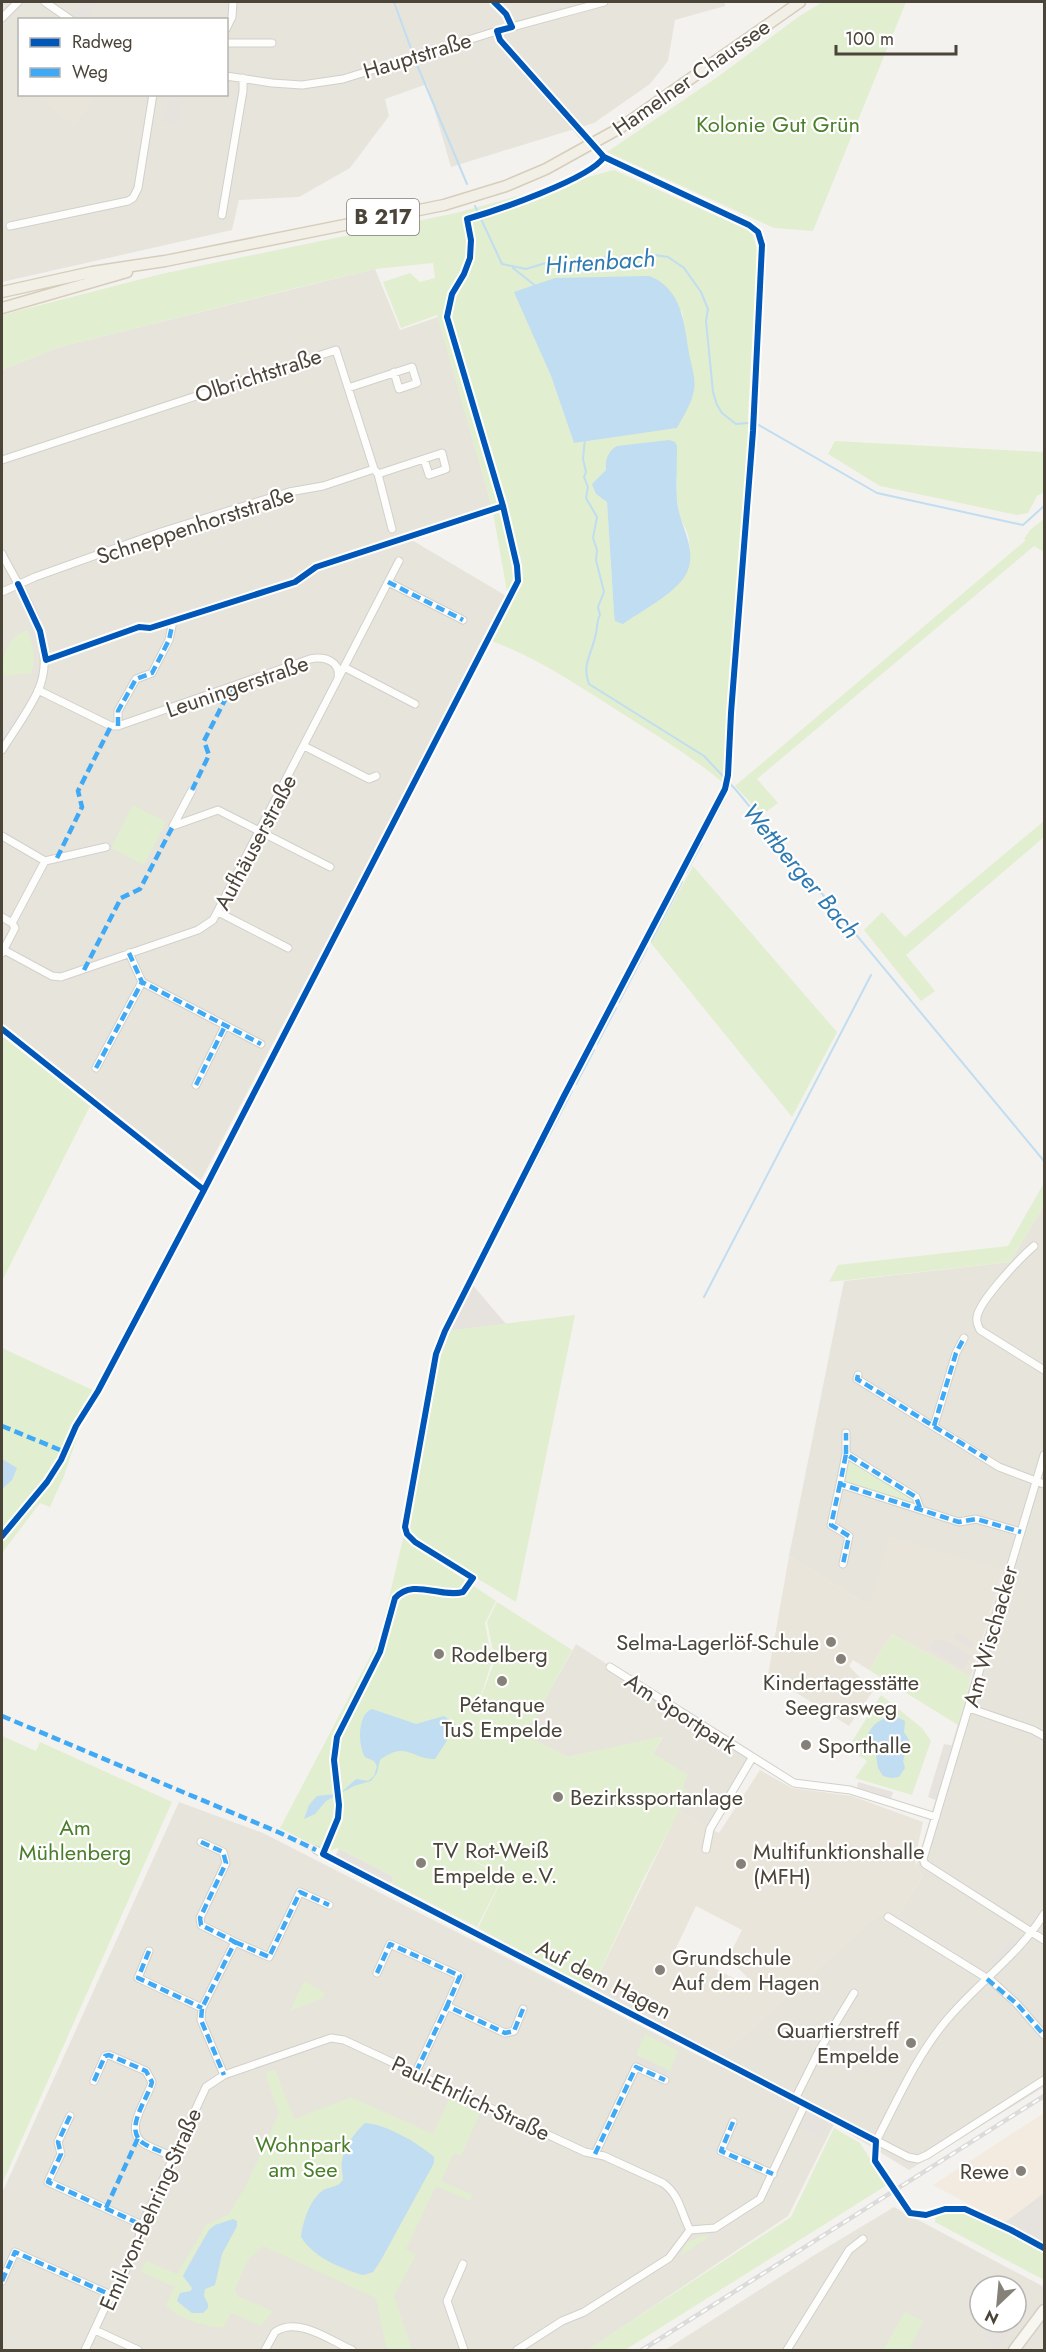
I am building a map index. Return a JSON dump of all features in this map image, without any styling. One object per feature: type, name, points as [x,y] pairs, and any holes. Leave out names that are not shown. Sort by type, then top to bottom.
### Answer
[{"type":"main road","name":"Hamelner Chaussee","points":[[2,292],[92,272],[165,261],[444,205],[506,186],[546,169],[592,145],[645,111],[800,2]]},
{"type":"main road","name":"Hamelner Chaussee","points":[[2,308],[165,261]]},
{"type":"street","points":[[2,18],[18,2]]},
{"type":"street","points":[[45,2],[68,18]]},
{"type":"street","points":[[228,25],[232,17],[233,2]]},
{"type":"street","points":[[494,2],[506,14],[512,27]]},
{"type":"street","name":"Hauptstraße","points":[[228,76],[272,83],[302,84],[343,79],[497,31],[604,2]]},
{"type":"street","points":[[497,31],[500,40],[592,145]]},
{"type":"street","points":[[228,43],[272,43]]},
{"type":"street","points":[[222,215],[243,91],[243,78]]},
{"type":"street","points":[[10,226],[128,201],[133,198],[138,188],[153,96]]},
{"type":"street","name":"Olbrichtstraße","points":[[2,460],[336,350],[376,471],[392,529]]},
{"type":"street","points":[[348,388],[394,372]]},
{"type":"street","name":"Schneppenhorststraße","points":[[2,592],[18,584],[161,532],[289,492],[323,486],[424,459]]},
{"type":"street","points":[[2,554],[18,584],[44,644],[46,660],[39,690],[2,750]]},
{"type":"street","name":"Aufhäuserstraße","points":[[45,861],[12,923],[15,928],[2,952],[52,976],[61,977],[206,926],[218,912],[261,831],[399,561]]},
{"type":"street","points":[[388,582],[463,620]]},
{"type":"street","name":"Leuningerstraße","points":[[172,621],[170,640],[152,673],[136,679],[118,711],[118,726],[318,657],[336,664],[339,671],[337,684]]},
{"type":"street","points":[[344,667],[415,704]]},
{"type":"street","points":[[39,690],[111,726],[118,726]]},
{"type":"street","points":[[304,746],[369,779],[376,776]]},
{"type":"street","points":[[192,790],[173,826],[218,810],[330,867]]},
{"type":"street","points":[[2,836],[45,861],[106,847]]},
{"type":"street","points":[[218,912],[288,948]]},
{"type":"street","points":[[2,917],[12,923]]},
{"type":"street","points":[[129,953],[142,982],[261,1044]]},
{"type":"street","points":[[96,1068],[142,982]]},
{"type":"street","points":[[196,1085],[225,1026]]},
{"type":"street","points":[[1034,1246],[1022,1256],[976,1315],[980,1330],[1044,1370]]},
{"type":"street","points":[[934,1426],[956,1353],[964,1338]]},
{"type":"street","points":[[858,1375],[857,1378],[999,1467],[1041,1483]]},
{"type":"street","points":[[843,1564],[849,1536],[831,1525],[846,1454],[846,1433]]},
{"type":"street","points":[[846,1454],[916,1497],[920,1508]]},
{"type":"street","name":"Am Wischacker","points":[[936,1817],[1021,1532],[1041,1483],[1044,1455]]},
{"type":"street","points":[[840,1484],[959,1522],[976,1519],[1021,1532]]},
{"type":"street","name":"Am Sportpark","points":[[610,1667],[794,1783],[850,1790],[936,1817]]},
{"type":"street","points":[[969,1708],[1044,1736]]},
{"type":"street","name":"Am Sportpark","points":[[706,1849],[710,1829],[752,1758]]},
{"type":"street","points":[[936,1817],[923,1859],[925,1863],[1044,1940]]},
{"type":"street","points":[[201,1842],[223,1852],[226,1863],[200,1918],[201,1925],[235,1942],[269,1957],[300,1892],[329,1905]]},
{"type":"street","name":"Auf dem Hagen","points":[[316,1850],[908,2157],[918,2159],[927,2155],[1044,2080]]},
{"type":"street","points":[[876,2141],[920,2058],[945,2022],[1033,1932],[1044,1914]]},
{"type":"street","points":[[888,1917],[987,1979],[1012,2000],[1044,2036]]},
{"type":"street","points":[[224,2075],[201,2020],[202,2008],[235,1942]]},
{"type":"street","points":[[377,1973],[390,1944],[460,1976],[416,2072]]},
{"type":"street","points":[[149,1951],[138,1978],[202,2008]]},
{"type":"street","points":[[795,2099],[820,2049],[854,1993]]},
{"type":"street","points":[[447,2006],[505,2033],[514,2031],[523,2009]]},
{"type":"street","name":"Paul-Ehrlich-Straße","points":[[224,2075],[331,2038],[344,2040],[585,2152],[604,2156],[668,2186],[679,2202],[690,2230]]},
{"type":"street","points":[[94,2081],[105,2056],[109,2055],[146,2071],[152,2082],[136,2120],[138,2138],[173,2157]]},
{"type":"street","points":[[595,2154],[636,2067],[665,2080]]},
{"type":"street","name":"Emil-von-Behring-Straße","points":[[85,2350],[111,2295],[119,2285],[137,2245],[142,2225],[201,2096],[206,2087],[224,2075]]},
{"type":"street","points":[[517,2350],[562,2320],[584,2312],[669,2258],[690,2230],[715,2228],[755,2204],[773,2174],[805,2104]]},
{"type":"street","points":[[70,2116],[58,2142],[61,2154],[48,2182],[142,2225]]},
{"type":"street","points":[[733,2122],[721,2151],[773,2174]]},
{"type":"street","points":[[788,2350],[849,2250],[863,2239]]},
{"type":"street","points":[[2,2281],[15,2252],[111,2295]]},
{"type":"street","points":[[463,2264],[447,2301],[465,2350]]},
{"type":"street","points":[[1014,2350],[1044,2310]]},
{"type":"street","points":[[1022,2350],[1044,2323]]},
{"type":"street","points":[[265,2350],[275,2332],[293,2326],[303,2328],[352,2350]]},
{"type":"street","points":[[95,2330],[138,2350]]},
{"type":"shaded area","points":[[2,2],[725,2],[725,6],[675,20],[668,61],[650,84],[594,123],[451,167],[427,84],[385,99],[389,116],[350,168],[299,197],[239,200],[232,230],[2,282]]},
{"type":"shaded area","points":[[83,2],[97,2],[86,18],[74,13]]},
{"type":"shaded area","points":[[35,96],[92,96],[88,107],[75,125]]},
{"type":"shaded area","points":[[168,99],[182,101],[178,124],[164,122]]},
{"type":"shaded area","points":[[375,269],[400,330],[438,317],[492,507],[405,536],[508,597],[201,1180],[2,1024],[2,370],[59,347]]},
{"type":"shaded area","points":[[16,709],[23,713],[2,747],[2,732]]},
{"type":"shaded area","points":[[1044,1205],[1044,2087],[909,2170],[834,2124],[788,2216],[588,2350],[2,2350],[2,2193],[179,1802],[263,1833],[713,2063],[878,1914],[889,1909],[898,1915],[923,1876],[916,1866],[1003,1571],[869,1606],[789,1556],[844,1281],[1010,1262]]},
{"type":"shaded area","points":[[470,1282],[506,1324],[445,1331]]},
{"type":"shaded area","points":[[890,1536],[1003,1570],[971,1677],[892,1634],[869,1670],[853,1660],[849,1666],[873,1691],[849,1726],[768,1675],[789,1556],[869,1606]]},
{"type":"shaded area","points":[[957,1632],[975,1643],[971,1649],[953,1638]]},
{"type":"shaded area","points":[[934,1640],[947,1641],[971,1656],[963,1669],[928,1648]]},
{"type":"shaded area","points":[[576,1644],[752,1758],[710,1829],[679,1810],[688,1794],[653,1753],[663,1737],[568,1757],[525,1735]]},
{"type":"shaded area","points":[[944,1744],[956,1746],[938,1801],[928,1797]]},
{"type":"shaded area","points":[[760,1770],[792,1788],[852,1796],[923,1822],[915,1859],[916,1866],[923,1876],[898,1915],[889,1910],[884,1917],[878,1914],[721,2056],[592,1988],[679,1810],[719,1833]],"holes":[[[696,1906],[742,1930],[728,1958],[747,1977],[743,1983],[676,1948]]]},
{"type":"shaded area","points":[[858,1782],[893,1792],[891,1798],[857,1788]]},
{"type":"shaded area","points":[[339,1849],[394,1877],[391,1883],[335,1856]]},
{"type":"shaded area","points":[[1012,1938],[1016,1942],[994,1965],[990,1961]]},
{"type":"shaded area","points":[[601,1985],[663,2017],[661,2021],[598,1989]]},
{"type":"shaded area","points":[[641,2057],[668,2070],[665,2076],[638,2063]]},
{"type":"shaded area","points":[[808,2113],[829,2124],[821,2139],[799,2127]]},
{"type":"shaded area","points":[[1044,2113],[1044,2244],[933,2185]]},
{"type":"shaded area","points":[[1044,2193],[1044,2244],[1004,2223]]},
{"type":"shaded area","points":[[894,2207],[1020,2274],[968,2274],[968,2334],[1028,2334],[1028,2278],[1044,2287],[1044,2350],[665,2350]]},
{"type":"shaded area","points":[[984,2334],[1009,2334],[996,2350]]},
{"type":"green space","name":"Kolonie Gut Grün","points":[[823,2],[906,2],[813,231],[774,228],[607,152],[719,76],[798,17]]},
{"type":"green space","points":[[614,170],[752,232],[757,250],[748,448],[724,780],[721,781],[675,747],[560,674],[489,640],[508,597],[492,507],[437,315],[401,328],[383,282],[410,273],[420,282],[435,278],[433,263],[375,269],[296,288],[59,347],[2,370],[2,315],[161,274],[456,213]],"holes":[[[515,292],[682,311],[694,388],[693,395],[677,428],[574,443],[551,376]],[[606,470],[677,477],[678,510],[688,535],[690,552],[687,567],[673,589],[623,623],[614,613],[607,502],[596,494],[593,484]]]},
{"type":"green space","points":[[835,441],[1044,452],[1044,492],[1037,496],[1028,513],[1017,515],[880,486],[828,454]]},
{"type":"green space","points":[[1044,519],[1044,552],[1034,546],[757,779],[778,803],[762,815],[735,786],[1026,540],[1024,539],[1030,530]]},
{"type":"green space","points":[[27,630],[34,652],[31,673],[2,676],[7,648],[20,633]]},
{"type":"green space","points":[[133,805],[166,822],[144,865],[111,848]]},
{"type":"green space","points":[[1044,821],[1044,837],[906,955],[935,991],[921,1001],[864,930],[882,912],[905,937]]},
{"type":"green space","points":[[693,866],[837,1032],[792,1117],[651,943]]},
{"type":"green space","points":[[2,1036],[90,1106],[2,1281]]},
{"type":"green space","points":[[1044,1183],[1044,1205],[1010,1262],[829,1282],[838,1265],[1008,1246]]},
{"type":"green space","points":[[575,1315],[516,1602],[440,1556],[408,1542],[496,1601],[485,1623],[492,1661],[478,1705],[495,1660],[487,1622],[497,1602],[572,1650],[526,1735],[568,1757],[663,1736],[653,1753],[688,1775],[683,1786],[688,1794],[643,1880],[592,1988],[478,1928],[504,1875],[453,1851],[503,1876],[477,1927],[391,1883],[394,1877],[337,1848],[327,1852],[280,1828],[379,1640],[403,1539],[436,1354],[445,1331]]},
{"type":"green space","points":[[2,1348],[99,1393],[80,1428],[64,1476],[50,1507],[40,1503],[2,1553]]},
{"type":"green space","points":[[854,1462],[913,1500],[910,1502],[843,1481],[846,1463]]},
{"type":"green space","points":[[892,1634],[971,1677],[958,1725],[869,1670]]},
{"type":"green space","points":[[881,1695],[922,1728],[931,1741],[912,1795],[855,1778],[867,1761],[848,1748]]},
{"type":"green space","name":"Am Mühlenberg","points":[[2,1736],[36,1751],[40,1742],[172,1802],[2,2184]]},
{"type":"green space","points":[[304,1981],[325,1993],[323,1998],[290,2011]]},
{"type":"green space","points":[[645,2034],[678,2051],[670,2071],[636,2055]]},
{"type":"green space","name":"Wohnpark am See","points":[[275,2070],[294,2119],[351,2097],[433,2134],[449,2099],[480,2113],[461,2156],[454,2153],[441,2181],[473,2195],[470,2201],[436,2186],[406,2249],[416,2255],[394,2296],[412,2350],[393,2350],[386,2347],[376,2298],[263,2246],[248,2260],[235,2289],[237,2296],[273,2311],[261,2326],[231,2313],[223,2328],[200,2324],[184,2318],[166,2305],[175,2287],[141,2272],[146,2261],[177,2274],[206,2225],[229,2214],[246,2186],[279,2113],[265,2073]],"holes":[[[375,2124],[411,2140],[434,2163],[381,2260],[373,2272],[364,2275],[348,2271],[329,2261],[305,2242],[301,2236],[302,2227],[323,2190],[339,2185],[343,2180],[341,2163]],[[237,2221],[237,2226],[222,2254],[215,2285],[205,2289],[206,2299],[184,2308],[183,2292],[191,2291],[192,2288],[183,2276],[194,2254],[209,2230]]]},
{"type":"green space","points":[[834,2128],[860,2143],[887,2185],[625,2350],[587,2350],[791,2217]]},
{"type":"green space","points":[[943,2211],[961,2211],[980,2217],[1044,2250],[1044,2280],[935,2222],[936,2215]]},
{"type":"green space","points":[[706,2235],[708,2238],[680,2256],[687,2242]]},
{"type":"green space","points":[[905,2312],[923,2321],[910,2347],[918,2350],[883,2350]]},
{"type":"water","points":[[649,276],[668,289],[680,308],[694,381],[693,395],[689,405],[677,428],[574,443],[551,376],[514,292],[555,278]]},
{"type":"water","points":[[669,440],[675,442],[677,446],[677,501],[690,548],[689,567],[685,576],[673,590],[623,624],[615,621],[607,502],[596,494],[592,484],[606,470],[608,456],[617,446]]},
{"type":"water","points":[[2,1459],[17,1468],[12,1480],[2,1489]]},
{"type":"water","points":[[372,1709],[416,1724],[444,1716],[455,1724],[435,1759],[427,1759],[403,1751],[389,1754],[380,1760],[377,1773],[371,1781],[354,1786],[326,1801],[315,1814],[304,1819],[309,1805],[317,1796],[340,1793],[356,1779],[368,1781],[374,1776],[377,1766],[374,1761],[365,1757],[360,1738],[361,1723],[367,1712]]},
{"type":"water","points":[[895,1716],[905,1721],[904,1732],[909,1740],[903,1761],[905,1768],[899,1777],[891,1778],[883,1776],[878,1768],[875,1749],[867,1737],[871,1728],[878,1722]]},
{"type":"water","points":[[365,2123],[382,2127],[411,2140],[434,2157],[434,2163],[381,2260],[373,2272],[363,2275],[321,2256],[313,2251],[301,2237],[305,2218],[317,2195],[327,2188],[338,2185],[343,2180],[342,2163],[345,2150]]},
{"type":"water","points":[[233,2219],[237,2221],[237,2226],[222,2254],[215,2285],[205,2289],[204,2296],[208,2308],[203,2313],[192,2313],[177,2301],[180,2293],[191,2291],[192,2288],[183,2276],[209,2230],[215,2225]]},
{"type":"waterway","name":"Hirtenbach","points":[[394,2],[413,54]]},
{"type":"waterway","name":"Hirtenbach","points":[[415,60],[467,184]]},
{"type":"waterway","name":"Hirtenbach","points":[[475,206],[502,264],[526,269],[549,262],[587,263],[606,257],[626,259],[648,254],[668,257],[684,268],[701,292],[708,309],[706,321],[713,392],[717,405],[722,413],[736,424],[748,423]]},
{"type":"waterway","name":"Wettberger Bach","points":[[513,268],[537,287]]},
{"type":"waterway","name":"Hirtenbach","points":[[757,424],[877,493],[1023,525],[1044,506]]},
{"type":"waterway","name":"Wettberger Bach","points":[[585,438],[583,459],[586,472],[584,477],[588,487],[586,498],[597,517],[593,538],[604,592],[598,607],[600,615],[586,670],[589,684],[704,756],[736,790],[1044,1161]]},
{"type":"waterway","points":[[705,836],[725,798]]},
{"type":"waterway","points":[[686,873],[702,843]]},
{"type":"waterway","points":[[651,941],[682,882]]},
{"type":"waterway","points":[[619,1002],[647,948]]},
{"type":"waterway","points":[[704,1297],[871,975]]},
{"type":"waterway","points":[[597,1044],[616,1008]]},
{"type":"waterway","points":[[576,1084],[594,1050]]},
{"type":"waterway","points":[[507,1217],[572,1091]]},
{"type":"railway","points":[[642,2350],[1044,2096]]},
{"type":"marked path","points":[[388,582],[463,620]]},
{"type":"marked path","points":[[118,726],[118,711],[136,679],[152,673],[169,640],[173,621]]},
{"type":"marked path","points":[[192,790],[209,755],[204,741],[231,688]]},
{"type":"marked path","points":[[57,858],[82,807],[78,791],[111,726]]},
{"type":"marked path","points":[[84,970],[121,898],[140,889],[173,826]]},
{"type":"marked path","points":[[129,953],[142,982],[261,1044]]},
{"type":"marked path","points":[[96,1068],[142,982]]},
{"type":"marked path","points":[[196,1085],[225,1026]]},
{"type":"marked path","points":[[934,1426],[956,1353],[964,1338]]},
{"type":"marked path","points":[[858,1375],[857,1379],[987,1459]]},
{"type":"marked path","points":[[2,1426],[65,1452]]},
{"type":"marked path","points":[[846,1433],[846,1454]]},
{"type":"marked path","points":[[920,1508],[916,1497],[846,1454],[840,1484],[959,1522],[976,1519],[1021,1532]]},
{"type":"marked path","points":[[840,1484],[831,1525],[849,1536],[843,1564]]},
{"type":"marked path","points":[[2,1716],[316,1850]]},
{"type":"marked path","points":[[201,1842],[223,1852],[226,1863],[200,1918],[201,1925],[235,1942],[202,2008],[201,2020],[224,2075]]},
{"type":"marked path","points":[[235,1942],[269,1957],[300,1892],[329,1905]]},
{"type":"marked path","points":[[377,1973],[390,1944],[460,1976],[447,2006],[505,2033],[514,2031],[523,2009]]},
{"type":"marked path","points":[[149,1951],[138,1978],[202,2008]]},
{"type":"marked path","points":[[987,1979],[1017,2004],[1044,2035]]},
{"type":"marked path","points":[[416,2072],[447,2006]]},
{"type":"marked path","points":[[94,2081],[105,2056],[109,2055],[146,2071],[152,2082],[138,2114],[135,2130],[137,2137],[143,2143],[173,2157]]},
{"type":"marked path","points":[[595,2154],[636,2067],[665,2080]]},
{"type":"marked path","points":[[70,2116],[58,2142],[61,2154],[48,2182],[142,2225]]},
{"type":"marked path","points":[[733,2122],[721,2151],[773,2174]]},
{"type":"marked path","points":[[106,2208],[138,2138]]},
{"type":"marked path","points":[[2,2281],[15,2252],[111,2295]]},
{"type":"cycle path","points":[[494,2],[506,14],[512,27],[497,31],[500,40],[604,157],[749,225],[758,232],[762,245],[753,431],[728,775],[725,789],[564,1096],[445,1331],[436,1354],[405,1527],[407,1534],[415,1542],[473,1578],[463,1592],[445,1593],[410,1589],[395,1598],[380,1652],[337,1737],[334,1760],[339,1805],[338,1818],[323,1854],[876,2141],[875,2161],[910,2213],[926,2215],[945,2209],[965,2209],[1044,2248]]},
{"type":"cycle path","points":[[2,1536],[47,1482],[61,1460],[76,1426],[98,1391],[204,1190],[518,581],[517,566],[503,506],[447,317],[452,294],[470,258],[471,240],[467,219],[519,202],[562,184],[581,175],[604,157]]},
{"type":"cycle path","points":[[18,584],[40,631],[46,660],[139,627],[150,628],[295,582],[316,567],[503,506]]},
{"type":"cycle path","points":[[2,1029],[204,1190]]},
{"type":"place","name":"Selma-Lagerlöf-Schule","points":[[831,1642]]},
{"type":"place","name":"Rodelberg","points":[[439,1654]]},
{"type":"place","name":"Kindertagesstätte Seegrasweg","points":[[841,1659]]},
{"type":"place","name":"Pétanque TuS Empelde","points":[[502,1681]]},
{"type":"place","name":"Sporthalle","points":[[806,1745]]},
{"type":"place","name":"Bezirkssportanlage","points":[[558,1797]]},
{"type":"place","name":"TV Rot-Weiß Empelde e.V.","points":[[421,1863]]},
{"type":"place","name":"Multifunktionshalle (MFH)","points":[[741,1864]]},
{"type":"place","name":"Grundschule Auf dem Hagen","points":[[660,1970]]},
{"type":"place","name":"Quartierstreff Empelde","points":[[911,2043]]},
{"type":"place","name":"Rewe","points":[[1021,2171]]}]
